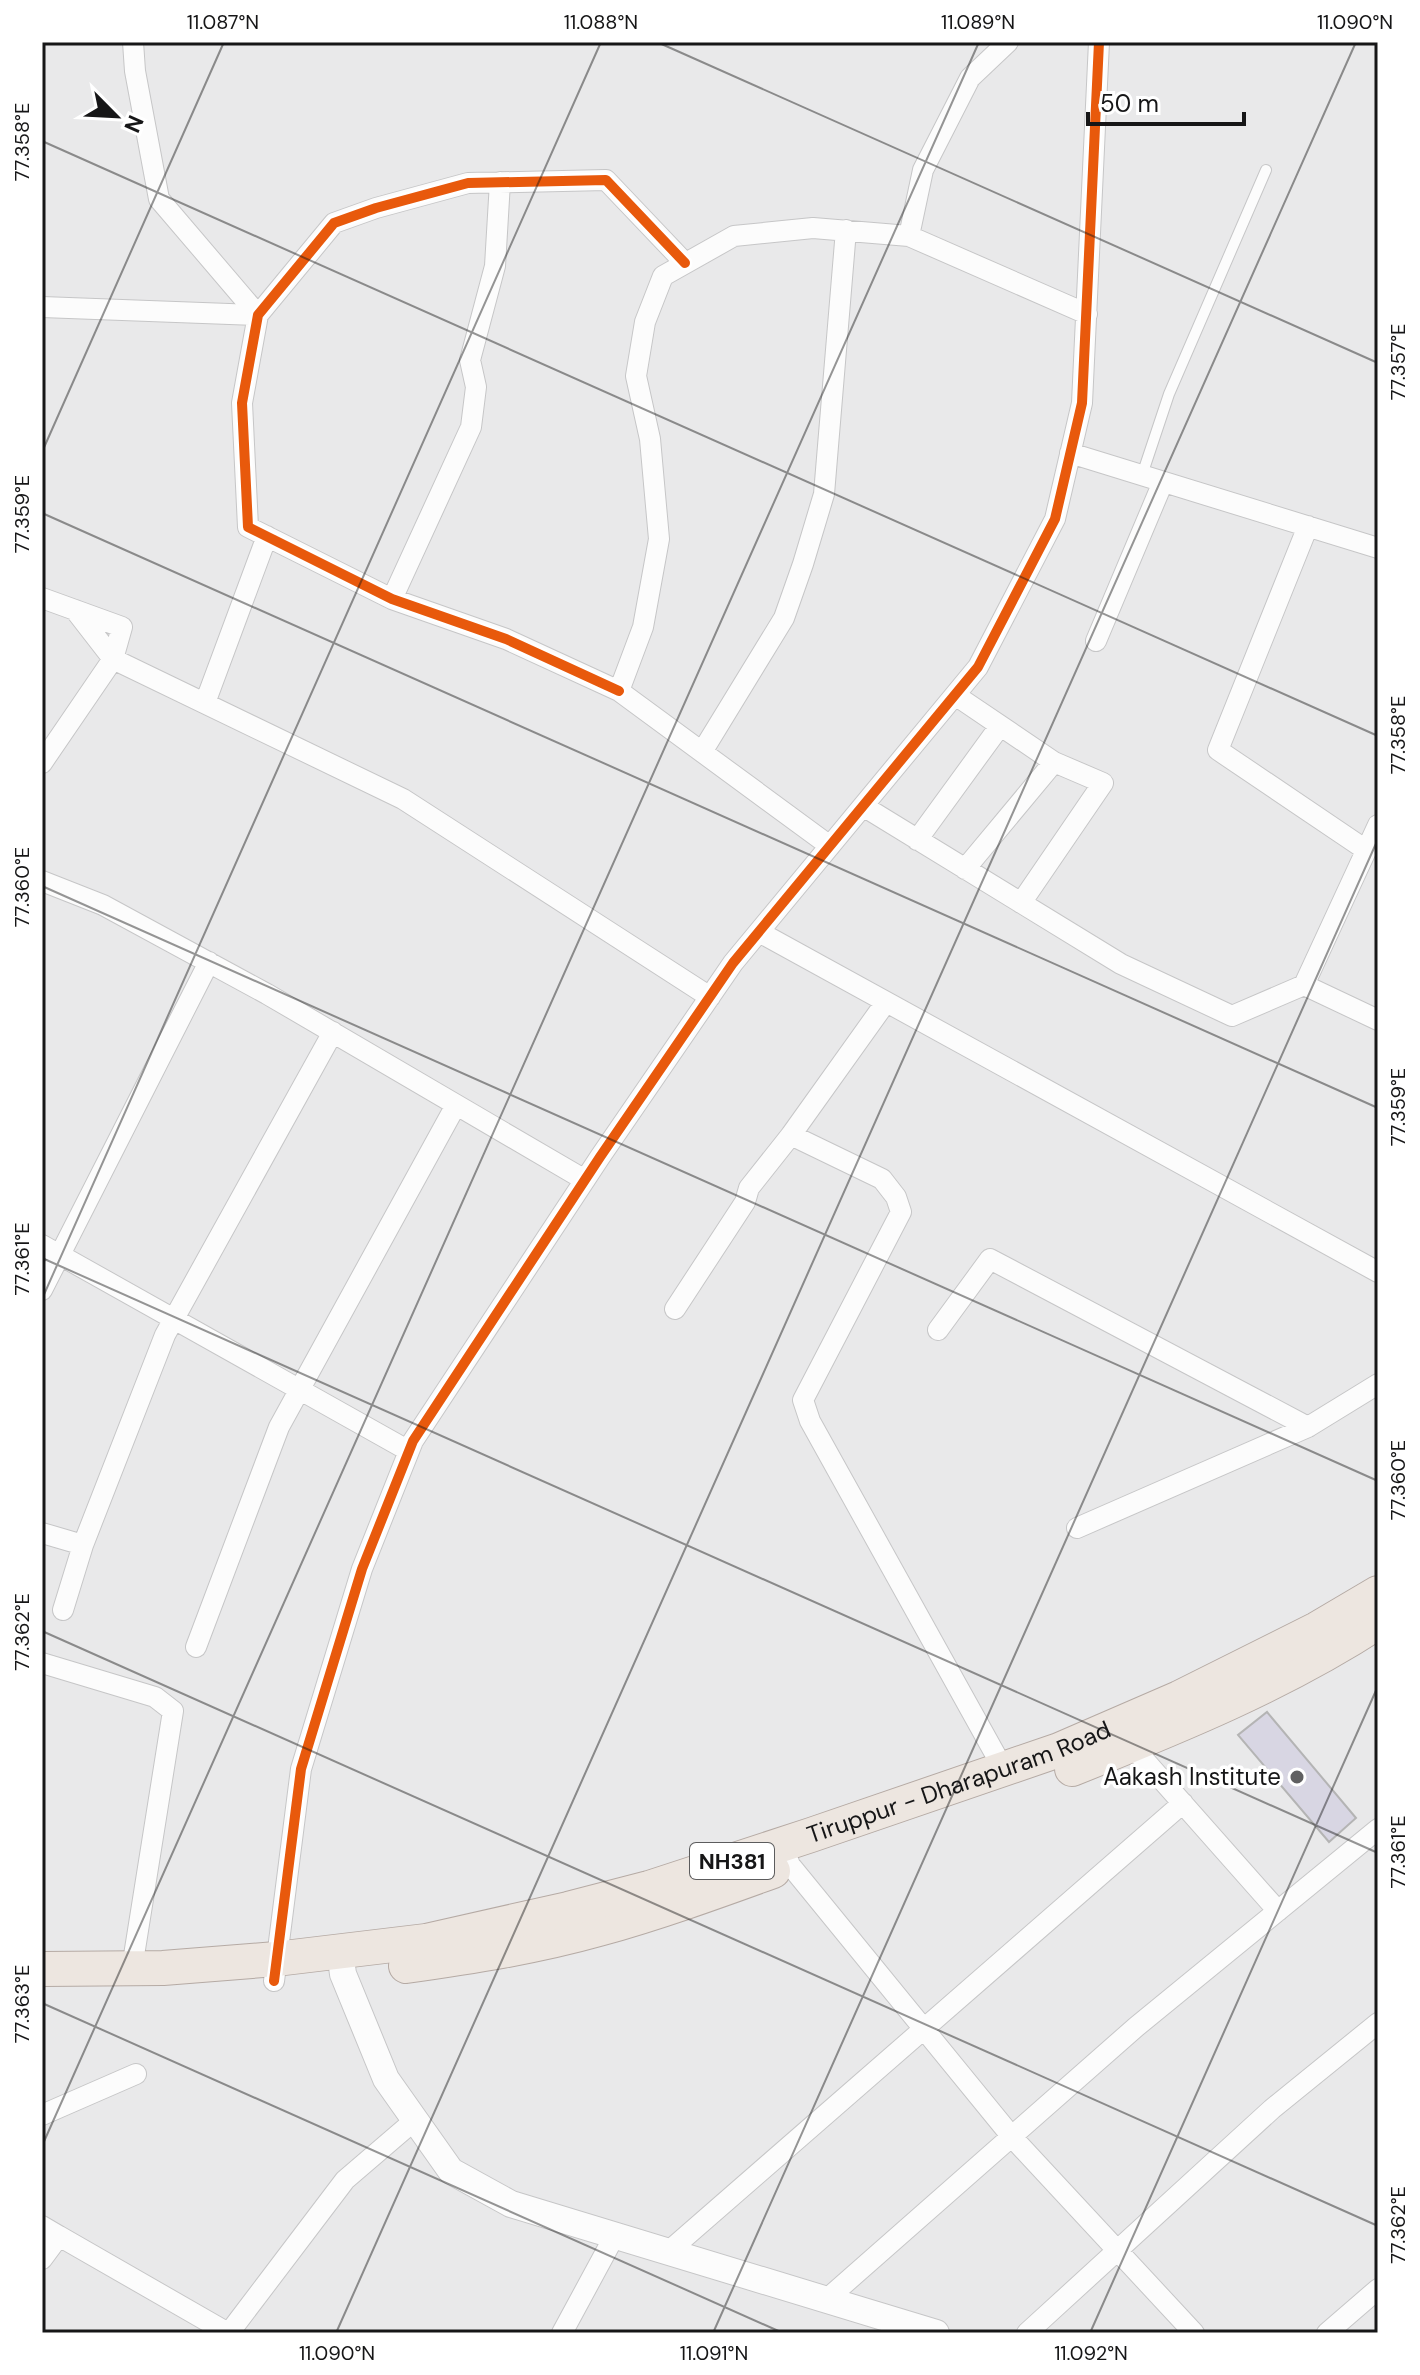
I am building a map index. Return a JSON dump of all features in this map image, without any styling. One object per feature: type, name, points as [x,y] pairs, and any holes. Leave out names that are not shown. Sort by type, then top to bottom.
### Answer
[{"type":"highway","name":"Tiruppur - Dharapuram Road","points":[[42,1969],[275,1970],[342,1963],[786,1855],[1059,1750],[1179,1698],[1317,1629],[1378,1593]]},
{"type":"highway","name":"NH381","points":[[786,1855],[1051,1777],[1233,1701],[1347,1643],[1378,1622]]},
{"type":"highway","name":"NH381","points":[[42,1993],[275,1970]]},
{"type":"street","points":[[133,42],[135,71],[159,199],[258,315]]},
{"type":"street","points":[[909,236],[923,170],[970,78],[1008,42]]},
{"type":"street","points":[[275,1970],[301,1769],[362,1569],[413,1441],[733,963],[978,667],[1055,519],[1082,403],[1099,42]]},
{"type":"street","points":[[685,263],[606,180],[468,183],[334,223],[258,315],[242,403],[248,527],[392,599],[506,639],[619,691],[830,846]]},
{"type":"street","points":[[392,599],[471,427],[476,387],[470,360],[495,266],[500,182]]},
{"type":"street","points":[[619,691],[643,627],[659,539],[650,439],[636,376],[645,322],[663,276],[734,236],[813,228],[846,230],[909,236],[1087,314]]},
{"type":"street","points":[[702,752],[784,618],[824,494],[846,230]]},
{"type":"street","points":[[42,307],[258,315]]},
{"type":"street","points":[[1070,453],[1378,548]]},
{"type":"street","points":[[1096,641],[1163,482]]},
{"type":"street","points":[[1308,526],[1218,750],[1366,850]]},
{"type":"street","points":[[205,703],[267,536]]},
{"type":"street","points":[[42,598],[122,627],[113,659],[42,763]]},
{"type":"street","points":[[113,659],[403,799],[710,997]]},
{"type":"street","points":[[955,695],[1054,762],[1103,783],[1021,903]]},
{"type":"street","points":[[917,840],[1000,726]]},
{"type":"street","points":[[965,869],[1054,762]]},
{"type":"street","points":[[863,806],[1121,964],[1232,1016],[1304,985],[1378,825]]},
{"type":"street","points":[[44,887],[103,905],[209,962],[585,1180]]},
{"type":"street","points":[[759,932],[1378,1272]]},
{"type":"street","points":[[42,1290],[51,1250],[209,962]]},
{"type":"street","points":[[1304,985],[1378,1020]]},
{"type":"street","points":[[675,1309],[745,1202],[749,1188],[886,1002]]},
{"type":"street","points":[[63,1610],[83,1545],[165,1335],[333,1032]]},
{"type":"street","points":[[196,1647],[279,1427],[456,1105]]},
{"type":"street","points":[[791,1135],[882,1179],[896,1197],[901,1212],[803,1400],[810,1421],[1004,1770]]},
{"type":"street","points":[[51,1250],[409,1451]]},
{"type":"street","points":[[938,1330],[990,1259],[1308,1427]]},
{"type":"street","points":[[1077,1528],[1308,1427],[1378,1384]]},
{"type":"street","points":[[42,1533],[83,1545]]},
{"type":"street","points":[[42,1663],[155,1697],[173,1711],[132,1968]]},
{"type":"street","points":[[1133,1744],[1278,1911]]},
{"type":"street","points":[[669,2251],[1183,1803]]},
{"type":"street","points":[[827,2299],[1136,2027],[1378,1829]]},
{"type":"street","points":[[786,1855],[1012,2137],[1194,2333]]},
{"type":"street","points":[[342,1963],[386,2079],[451,2171],[511,2204],[936,2333]]},
{"type":"street","points":[[1027,2333],[1272,2109],[1378,2023]]},
{"type":"street","points":[[42,2115],[136,2074]]},
{"type":"street","points":[[42,2259],[50,2231],[229,2333],[345,2180],[415,2120]]},
{"type":"street","points":[[562,2333],[615,2235]]},
{"type":"street","points":[[1327,2333],[1378,2289]]},
{"type":"lane","points":[[1142,475],[1169,394],[1266,170]]},
{"type":"building","name":"Aakash Institute","points":[[1267,1712],[1356,1818],[1329,1842],[1238,1735]]},
{"type":"cycle path","points":[[274,1981],[301,1769],[362,1569],[413,1441],[600,1157],[733,963],[978,667],[1055,519],[1082,403],[1099,42]]},
{"type":"cycle path","points":[[619,691],[506,639],[392,599],[248,527],[242,403],[258,315],[334,223],[376,208],[468,183],[606,180],[685,263]]},
{"type":"place","name":"Aakash Institute","points":[[1297,1777]]}]
